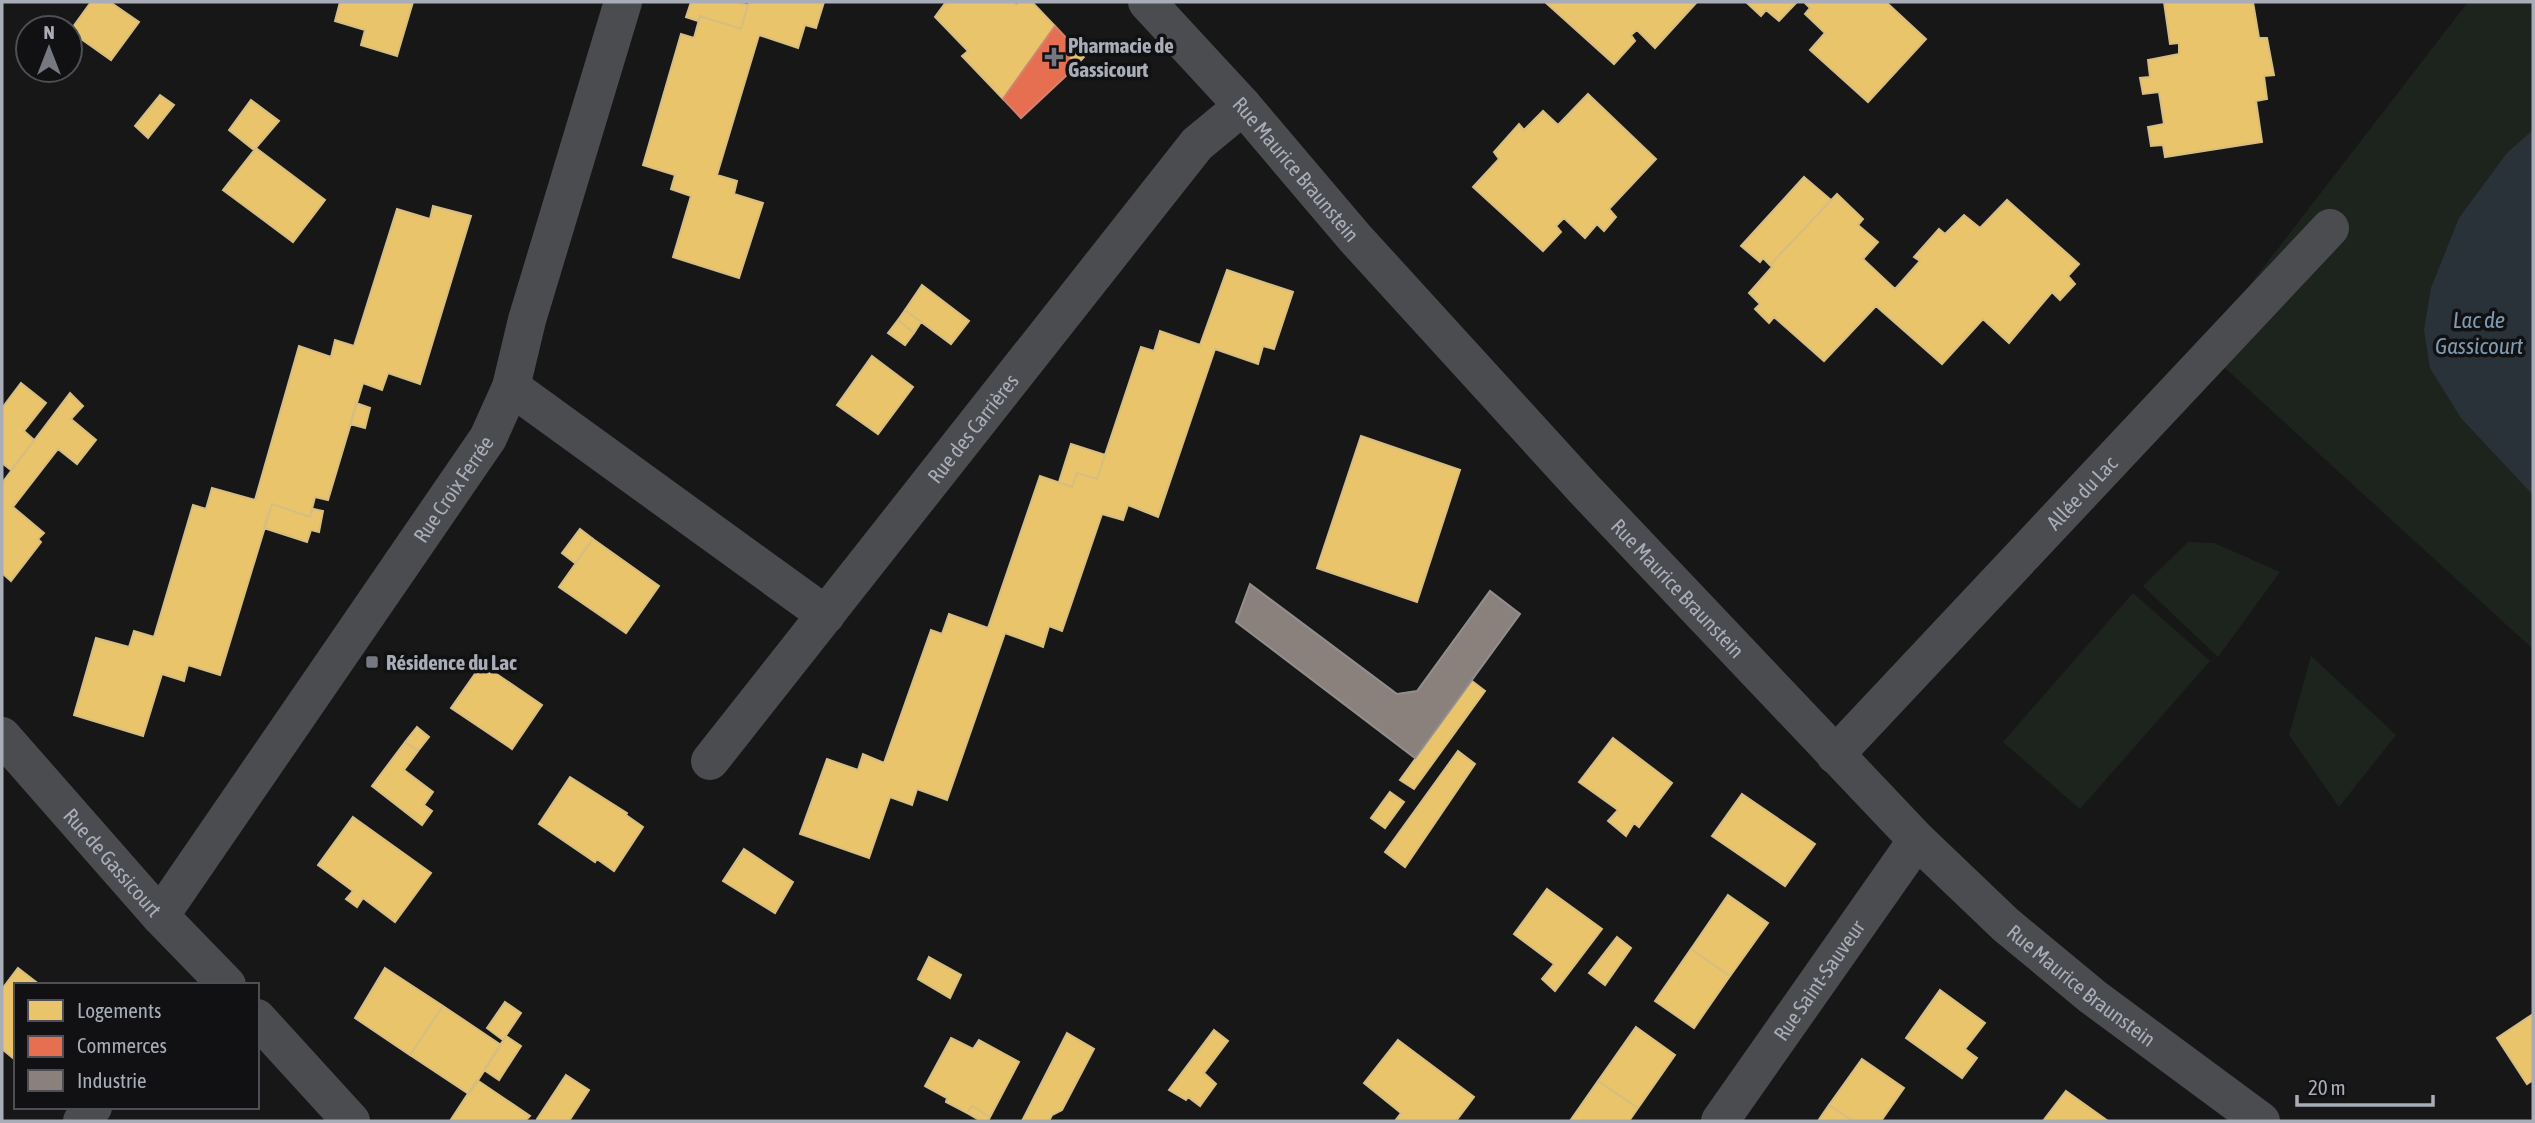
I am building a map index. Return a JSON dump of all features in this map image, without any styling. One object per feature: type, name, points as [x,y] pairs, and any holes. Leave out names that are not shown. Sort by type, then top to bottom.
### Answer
[{"type":"street","name":"Rue Croix Ferrée","points":[[160,916],[488,438],[511,387],[527,320],[624,2]]},
{"type":"street","name":"Rue Maurice Braunstein","points":[[1147,2],[1243,106],[1355,238],[1575,479],[1917,840],[2006,925],[2092,997],[2261,1121]]},
{"type":"street","name":"Rue des Carrières","points":[[710,761],[1197,144],[1243,106]]},
{"type":"street","name":"Allée du Lac","points":[[1835,755],[2330,229]]},
{"type":"street","points":[[511,387],[826,615]]},
{"type":"street","name":"Rue de Gassicourt","points":[[2,736],[160,916],[205,976]]},
{"type":"street","name":"Rue Saint-Sauveur","points":[[1720,1121],[1917,840]]},
{"type":"street","points":[[259,1020],[351,1121]]},
{"type":"shaded area","points":[[2468,2],[2533,2],[2533,649],[2202,347]]},
{"type":"shaded area","points":[[2188,542],[2214,543],[2280,572],[2218,657],[2143,586]]},
{"type":"shaded area","points":[[2133,593],[2210,661],[2080,809],[2003,742]]},
{"type":"shaded area","points":[[2311,656],[2396,735],[2339,807],[2289,735]]},
{"type":"water","name":"Lac de Gassicourt","points":[[2533,130],[2533,495],[2461,418],[2430,368],[2424,330],[2431,288],[2459,218],[2507,153]]},
{"type":"building: Logements","points":[[91,2],[110,2],[139,22],[111,60],[84,41],[82,14]]},
{"type":"building: Logements","points":[[340,2],[413,2],[397,56],[361,45],[365,30],[335,21]]},
{"type":"building: Logements","points":[[691,2],[736,2],[748,5],[741,29],[700,16],[698,21],[686,17]]},
{"type":"building: Logements","points":[[749,2],[824,2],[816,28],[805,25],[798,48],[759,35],[717,175],[737,181],[734,194],[763,203],[739,278],[673,257],[691,196],[671,189],[675,175],[643,165],[681,34],[694,38],[700,16],[741,29]]},
{"type":"building: Logements","points":[[946,2],[1013,2],[1016,5],[1020,2],[1032,2],[1055,26],[1003,99],[962,56],[968,51],[935,17]]},
{"type":"building: Logements","points":[[1545,2],[1697,2],[1655,48],[1637,30],[1631,35],[1635,41],[1614,64]]},
{"type":"building: Logements","points":[[1748,2],[1797,2],[1779,21],[1766,10],[1761,16]]},
{"type":"building: Logements","points":[[1804,2],[1886,2],[1926,39],[1868,102],[1810,50],[1825,33],[1805,14],[1810,8]]},
{"type":"building: Logements","points":[[2164,2],[2253,2],[2259,38],[2267,38],[2274,75],[2264,76],[2267,99],[2256,101],[2262,142],[2165,157],[2163,145],[2151,146],[2148,127],[2164,124],[2159,92],[2143,94],[2140,78],[2150,77],[2148,60],[2179,54],[2179,43],[2170,44]]},
{"type":"building: Logements","points":[[1069,41],[1084,57],[1069,73]]},
{"type":"building: Logements","points":[[1588,94],[1656,159],[1609,209],[1616,217],[1604,231],[1597,224],[1585,238],[1564,218],[1556,226],[1561,232],[1543,251],[1473,187],[1499,159],[1494,152],[1519,124],[1524,130],[1543,111],[1558,125]]},
{"type":"building: Logements","points":[[160,95],[174,105],[148,138],[135,126]]},
{"type":"building: Logements","points":[[251,100],[279,121],[254,150],[229,130]]},
{"type":"building: Logements","points":[[256,148],[325,200],[293,242],[223,190]]},
{"type":"building: Logements","points":[[1804,177],[1831,200],[1770,265],[1763,258],[1760,262],[1741,246]]},
{"type":"building: Logements","points":[[1837,194],[1863,219],[1858,225],[1878,242],[1863,259],[1895,289],[1920,261],[1914,257],[1939,229],[1945,234],[1964,215],[1980,228],[2007,200],[2079,264],[2068,276],[2075,284],[2060,300],[2052,292],[2009,343],[1983,319],[1942,364],[1876,306],[1824,361],[1774,317],[1769,323],[1755,309],[1760,304],[1749,293],[1772,267],[1770,265]]},
{"type":"building: Logements","points":[[433,206],[471,216],[420,384],[388,373],[382,390],[363,383],[328,500],[315,497],[310,517],[272,504],[220,675],[188,665],[184,681],[162,674],[143,736],[74,715],[96,638],[129,647],[134,631],[154,637],[193,505],[206,509],[212,488],[255,500],[299,346],[331,357],[335,340],[354,346],[397,209],[430,219]]},
{"type":"building: Logements","points":[[1227,270],[1293,292],[1274,349],[1263,346],[1258,364],[1215,349],[1158,517],[1128,505],[1123,520],[1102,514],[1062,631],[1049,626],[1043,647],[1005,633],[947,800],[917,789],[912,805],[890,797],[869,858],[800,834],[827,759],[858,770],[863,754],[884,763],[931,630],[942,634],[949,614],[988,628],[1040,476],[1072,487],[1077,473],[1097,479],[1141,347],[1154,351],[1160,331],[1200,345]]},
{"type":"building: Logements","points":[[922,285],[969,321],[951,344],[905,310]]},
{"type":"building: Logements","points":[[905,310],[921,322],[914,333],[898,320]]},
{"type":"building: Logements","points":[[898,320],[914,333],[905,345],[888,333]]},
{"type":"building: Logements","points":[[872,356],[913,387],[878,434],[837,405]]},
{"type":"building: Logements","points":[[21,383],[46,403],[24,431],[34,440],[11,470],[2,463],[2,408]]},
{"type":"building: Logements","points":[[70,393],[83,406],[71,419],[96,440],[77,464],[58,449],[13,507],[44,533],[38,539],[41,542],[11,581],[2,573],[2,483]]},
{"type":"building: Logements","points":[[356,403],[370,408],[365,428],[350,424]]},
{"type":"building: Logements","points":[[1361,436],[1460,470],[1417,602],[1317,568]]},
{"type":"building: Logements","points":[[1071,444],[1105,455],[1097,479],[1077,473],[1072,487],[1059,482]]},
{"type":"building: Logements","points":[[272,504],[310,517],[313,509],[323,511],[319,532],[311,530],[307,542],[264,528]]},
{"type":"building: Logements","points":[[580,529],[593,539],[575,563],[562,553]]},
{"type":"building: Logements","points":[[593,539],[659,586],[626,633],[559,587]]},
{"type":"building: Logements","points":[[482,664],[542,705],[512,749],[451,708]]},
{"type":"building: Logements","points":[[1472,681],[1485,691],[1414,789],[1400,780]]},
{"type":"building: Logements","points":[[417,727],[429,737],[418,751],[405,742]]},
{"type":"building: Logements","points":[[1613,738],[1672,783],[1639,827],[1634,823],[1626,836],[1608,821],[1618,810],[1579,782]]},
{"type":"building: Logements","points":[[405,742],[418,751],[404,770],[433,792],[424,805],[432,811],[422,825],[372,786]]},
{"type":"building: Logements","points":[[1458,751],[1475,764],[1405,867],[1385,852]]},
{"type":"building: Logements","points":[[570,777],[627,813],[626,815],[643,827],[614,871],[597,859],[595,862],[539,824]]},
{"type":"building: Logements","points":[[1390,792],[1404,802],[1385,828],[1371,818]]},
{"type":"building: Logements","points":[[1742,794],[1815,844],[1785,886],[1712,836]]},
{"type":"building: Logements","points":[[353,817],[431,873],[395,922],[363,898],[357,907],[346,899],[353,891],[318,865]]},
{"type":"building: Logements","points":[[744,849],[793,882],[775,913],[723,881]]},
{"type":"building: Logements","points":[[1547,889],[1602,929],[1555,991],[1542,979],[1554,964],[1514,934]]},
{"type":"building: Logements","points":[[1728,895],[1768,923],[1730,976],[1691,949]]},
{"type":"building: Logements","points":[[1617,937],[1631,948],[1605,985],[1589,973]]},
{"type":"building: Logements","points":[[1691,949],[1730,976],[1694,1028],[1655,1001]]},
{"type":"building: Logements","points":[[929,957],[961,975],[950,998],[918,979]]},
{"type":"building: Logements","points":[[18,968],[37,983],[14,983],[14,1059],[2,1049],[2,989]]},
{"type":"building: Logements","points":[[385,968],[443,1006],[410,1055],[355,1018]]},
{"type":"building: Logements","points":[[1940,990],[1985,1023],[1965,1049],[1977,1058],[1962,1078],[1906,1038]]},
{"type":"building: Logements","points":[[505,1002],[521,1013],[503,1040],[487,1028]]},
{"type":"building: Logements","points":[[443,1006],[501,1045],[469,1094],[410,1055]]},
{"type":"building: Logements","points":[[2533,1014],[2533,1080],[2527,1084],[2497,1038]]},
{"type":"building: Logements","points":[[1636,1027],[1675,1055],[1638,1108],[1598,1081]]},
{"type":"building: Logements","points":[[1214,1030],[1228,1041],[1204,1073],[1216,1084],[1200,1106],[1188,1097],[1186,1100],[1169,1090]]},
{"type":"building: Logements","points":[[1067,1033],[1094,1049],[1062,1110],[1052,1115],[1049,1121],[1022,1121]]},
{"type":"building: Logements","points":[[506,1036],[521,1046],[499,1080],[484,1070]]},
{"type":"building: Logements","points":[[951,1038],[973,1049],[979,1040],[1019,1062],[990,1117],[972,1106],[967,1113],[946,1102],[947,1098],[925,1086]]},
{"type":"building: Logements","points":[[1398,1040],[1474,1097],[1456,1121],[1395,1121],[1401,1113],[1364,1083]]},
{"type":"building: Logements","points":[[1862,1059],[1904,1088],[1881,1121],[1853,1121],[1829,1105]]},
{"type":"building: Logements","points":[[566,1075],[589,1090],[569,1121],[539,1121],[537,1119]]},
{"type":"building: Logements","points":[[477,1080],[530,1116],[525,1121],[450,1121]]},
{"type":"building: Logements","points":[[1598,1081],[1638,1108],[1629,1121],[1570,1121]]},
{"type":"building: Logements","points":[[2066,1091],[2108,1121],[2043,1121]]},
{"type":"building: Logements","points":[[1829,1105],[1853,1121],[1818,1121]]},
{"type":"building: Logements","points":[[972,1106],[990,1117],[988,1121],[981,1121],[967,1113]]},
{"type":"building: Commerces","points":[[1055,26],[1069,41],[1069,73],[1021,118],[1003,99]]},
{"type":"building: Industrie","points":[[1250,584],[1397,694],[1417,691],[1490,591],[1520,614],[1415,758],[1236,622]]},
{"type":"place","name":"Pharmacie de Gassicourt","points":[[1054,57]]},
{"type":"place","name":"Résidence du Lac","points":[[372,662]]}]
